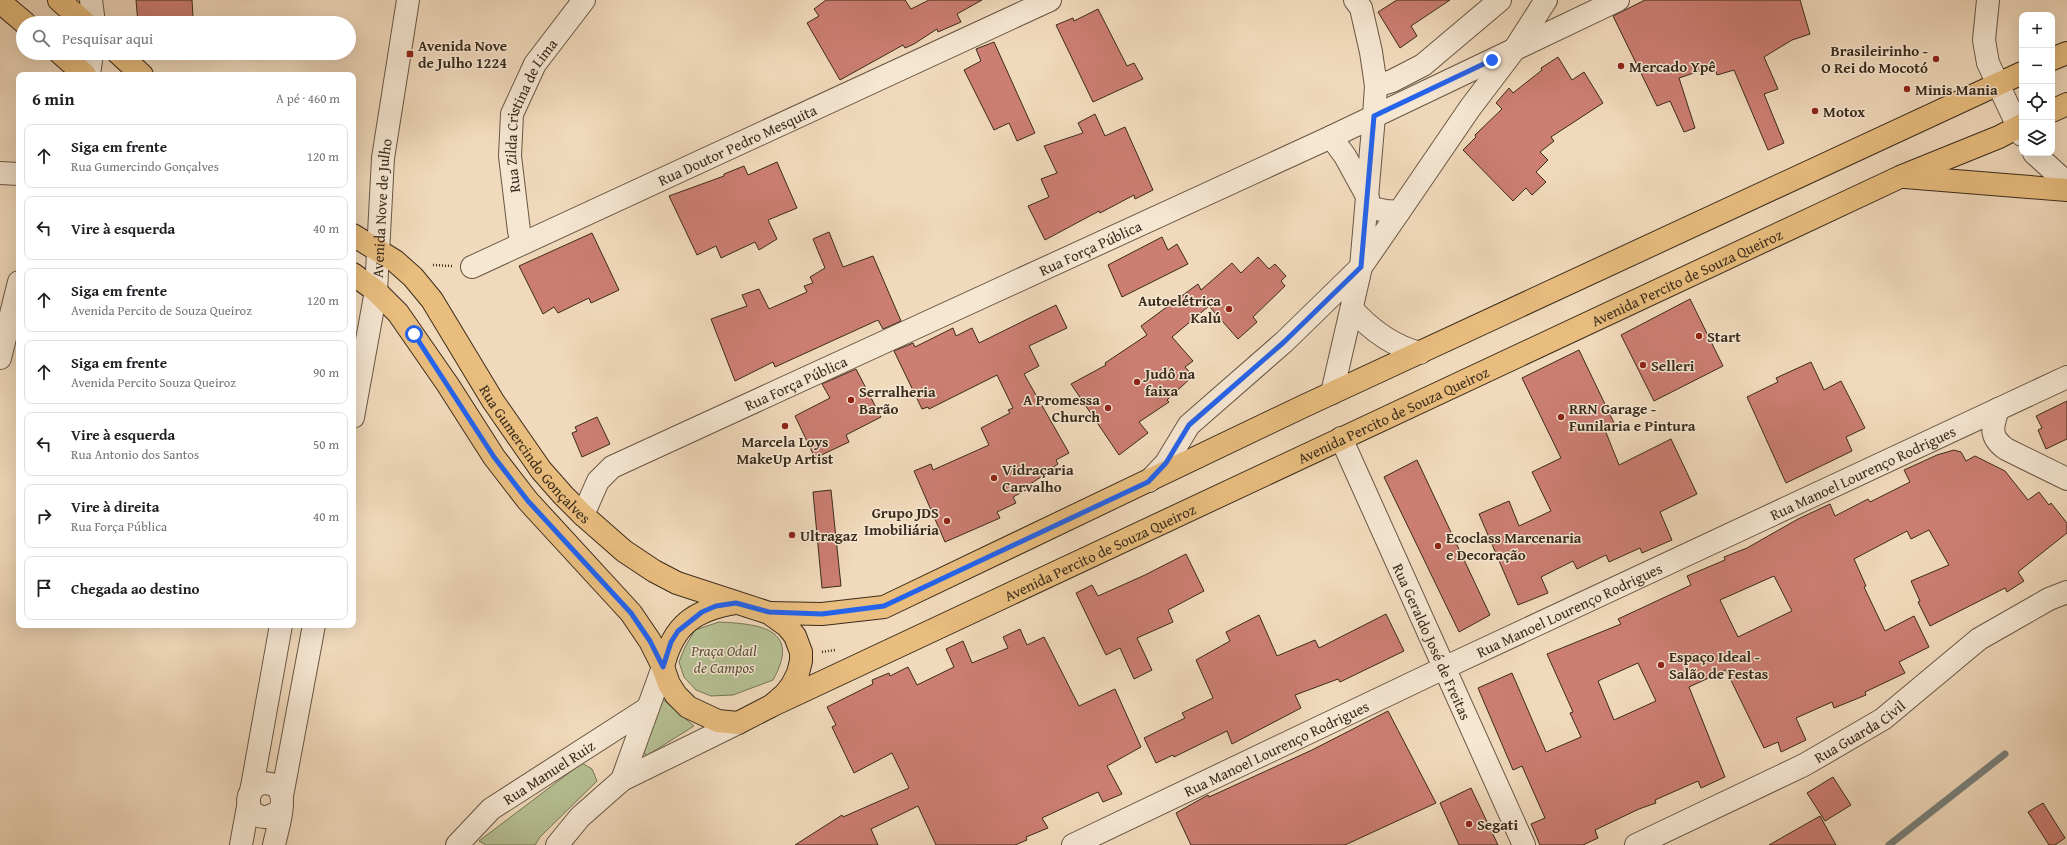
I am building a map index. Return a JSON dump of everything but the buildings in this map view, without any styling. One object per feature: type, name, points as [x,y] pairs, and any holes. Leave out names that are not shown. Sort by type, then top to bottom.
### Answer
[{"type":"main road","points":[[59,0],[77,16]]},
{"type":"main road","points":[[0,2],[17,16]]},
{"type":"main road","points":[[2055,58],[2067,53]]},
{"type":"main road","points":[[68,60],[82,72]]},
{"type":"main road","points":[[126,60],[139,72]]},
{"type":"main road","points":[[769,612],[787,626],[795,636],[801,652],[801,661],[798,673],[792,685],[771,706],[738,723],[718,721],[688,707],[676,695],[669,684],[663,667],[671,642],[678,631],[702,612],[716,606],[736,603],[769,612],[822,614],[884,606],[1148,482],[1332,393],[2019,74]]},
{"type":"main road","points":[[2055,110],[2067,104]]},
{"type":"main road","name":"Avenida Percito de Souza Queiroz","points":[[771,706],[1900,176],[2019,129]]},
{"type":"main road","points":[[1900,176],[2067,190]]},
{"type":"main road","name":"Rua Gumercindo Gonçalves","points":[[356,237],[395,261],[413,277],[432,300],[493,401],[541,470],[563,496],[624,551],[654,571],[676,583],[736,603]]},
{"type":"main road","name":"Rua Gumercindo Gonçalves","points":[[356,276],[376,291],[398,313],[414,334],[494,457],[528,501],[631,613],[650,641],[663,667]]},
{"type":"street","points":[[91,0],[93,16]]},
{"type":"street","name":"Avenida Nove de Julho","points":[[356,400],[376,291],[383,158],[408,0]]},
{"type":"street","name":"Rua Zilda Cristina de Lima","points":[[522,243],[519,231],[510,156],[512,114],[534,64],[584,0]]},
{"type":"street","name":"Rua Doutor Pedro Mesquita","points":[[472,267],[1050,0]]},
{"type":"street","points":[[1332,393],[1361,267],[1368,202],[1376,86],[1368,37],[1361,8],[1354,0]]},
{"type":"street","points":[[1376,86],[1392,81],[1423,65],[1500,0]]},
{"type":"street","points":[[1148,482],[1166,463],[1189,425],[1284,342],[1361,267],[1470,108],[1514,50],[1546,0]]},
{"type":"street","name":"Rua Força Pública","points":[[583,515],[598,480],[612,467],[1331,137],[1618,0]]},
{"type":"street","name":"Avenida Percito de Souza Queiroz","points":[[1988,0],[1984,40],[1988,63],[2019,127]]},
{"type":"street","points":[[89,72],[91,60]]},
{"type":"street","points":[[1331,137],[1345,156],[1368,202],[1386,211],[1399,212]]},
{"type":"street","points":[[2037,156],[2067,183]]},
{"type":"street","points":[[0,173],[16,174]]},
{"type":"street","points":[[0,358],[16,294]]},
{"type":"street","points":[[1352,308],[1380,335],[1394,345],[1420,353]]},
{"type":"street","name":"Rua Manoel Lourenço Rodrigues","points":[[1073,845],[1446,667],[2067,377]]},
{"type":"street","points":[[1998,409],[1992,426],[1997,443],[2006,449],[2067,479]]},
{"type":"street","name":"Rua Geraldo José de Freitas","points":[[1342,438],[1446,667],[1524,845]]},
{"type":"street","name":"Rua Guarda Civil","points":[[1636,845],[1804,765],[1870,727],[1883,719],[1979,639],[2049,599],[2067,592]]},
{"type":"street","points":[[240,845],[280,628]]},
{"type":"street","points":[[274,845],[313,628]]},
{"type":"street","points":[[622,780],[663,667]]},
{"type":"street","name":"Rua Manuel Ruiz","points":[[457,845],[491,808],[648,708]]},
{"type":"street","points":[[557,845],[580,817],[622,780],[738,723]]},
{"type":"street","points":[[264,783],[272,784],[278,788],[281,803],[274,816],[265,818],[256,815],[250,809],[250,796],[257,785],[264,783]]},
{"type":"green space","name":"Praça Odail de Campos","points":[[719,622],[761,628],[772,632],[779,639],[782,649],[781,663],[773,680],[733,695],[711,696],[696,690],[684,677],[679,662],[685,647],[695,630]]},
{"type":"green space","points":[[659,696],[694,726],[646,756],[643,750]]},
{"type":"green space","points":[[582,763],[592,769],[597,781],[540,837],[535,845],[486,845],[479,841]]},
{"type":"waterway","points":[[1889,845],[2005,754]]},
{"type":"place","name":"Avenida Nove de Julho 1224","points":[[410,54]]},
{"type":"place","name":"Brasileirinho - O Rei do Mocotó","points":[[1936,59]]},
{"type":"place","name":"Mercado Ypê","points":[[1621,66]]},
{"type":"place","name":"Minis Mania","points":[[1907,89]]},
{"type":"place","name":"Motox","points":[[1815,111]]},
{"type":"place","name":"Autoelétrica Kalú","points":[[1229,309]]},
{"type":"place","name":"Start","points":[[1699,336]]},
{"type":"place","name":"Selleri","points":[[1643,365]]},
{"type":"place","name":"Judô na faixa","points":[[1137,382]]},
{"type":"place","name":"Serralheria Barão","points":[[851,400]]},
{"type":"place","name":"A Promessa Church","points":[[1108,408]]},
{"type":"place","name":"RRN Garage - Funilaria e Pintura","points":[[1561,417]]},
{"type":"place","name":"Marcela Loys MakeUp Artist","points":[[785,426]]},
{"type":"place","name":"Vidraçaria Carvalho","points":[[994,478]]},
{"type":"place","name":"Grupo JDS Imobiliária","points":[[947,521]]},
{"type":"place","name":"Ultragaz","points":[[792,535]]},
{"type":"place","name":"Ecoclass Marcenaria e Decoração","points":[[1438,546]]},
{"type":"place","name":"Espaço Ideal - Salão de Festas","points":[[1661,665]]},
{"type":"place","name":"Segati","points":[[1469,824]]},
{"type":"route","points":[[414,334],[494,457],[528,501],[631,613],[650,641],[663,667],[666,654],[678,631],[702,612],[716,606],[736,603],[769,612],[822,614],[884,606],[1148,482],[1166,463],[1189,425],[1284,342],[1361,267],[1374,116],[1492,60]]}]
